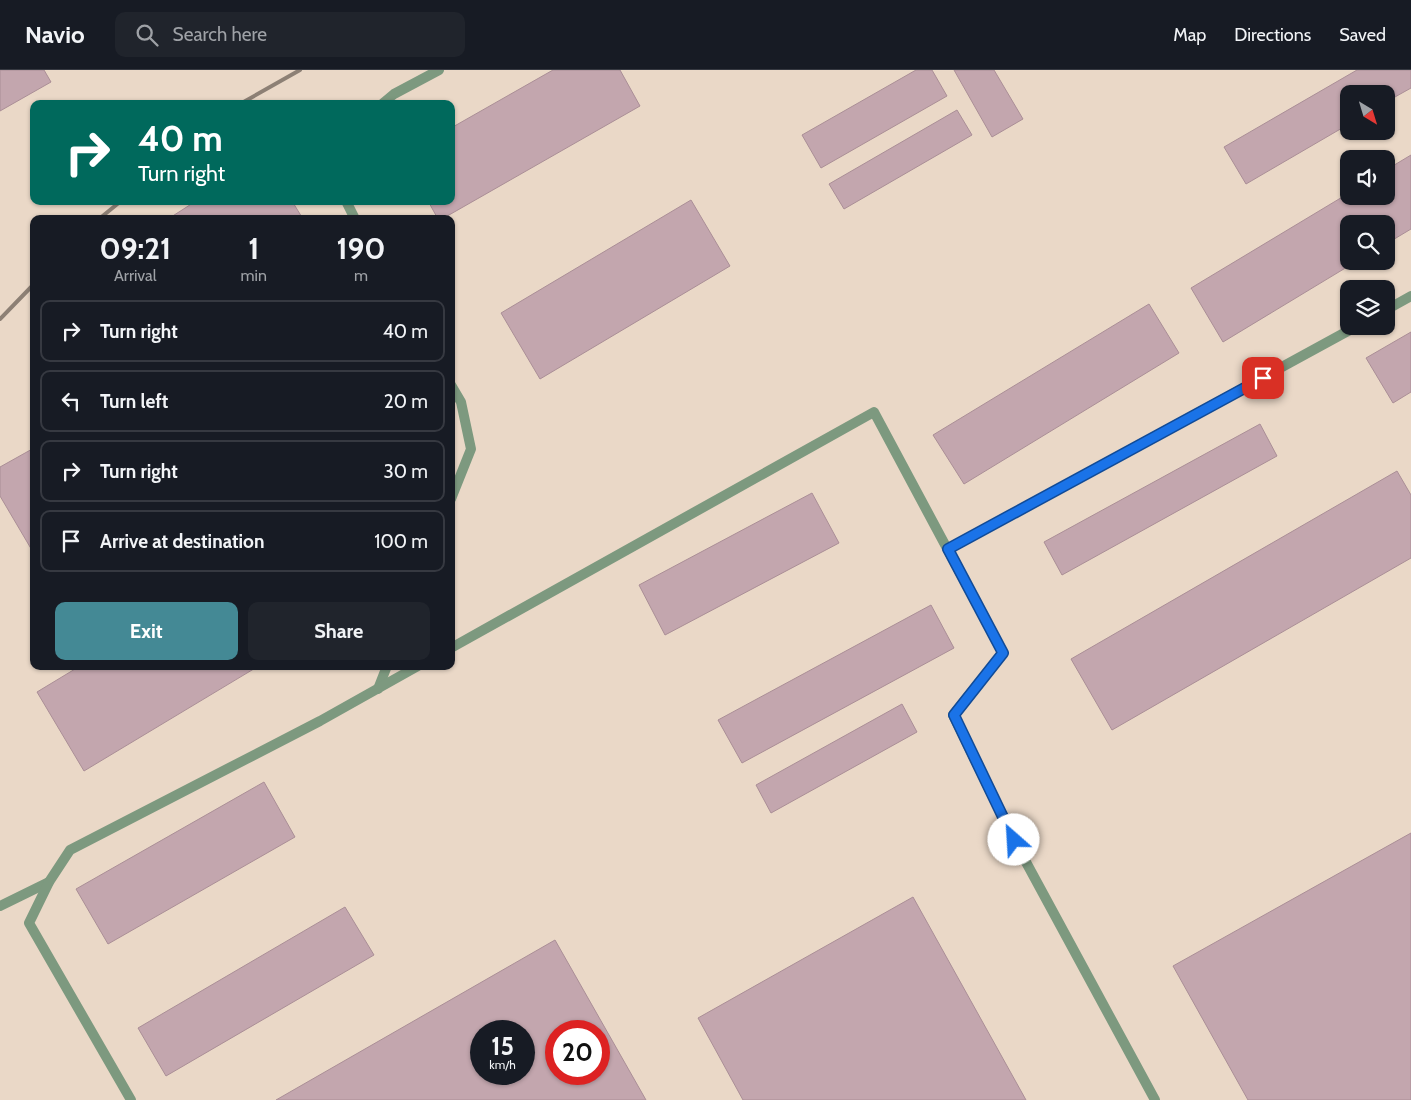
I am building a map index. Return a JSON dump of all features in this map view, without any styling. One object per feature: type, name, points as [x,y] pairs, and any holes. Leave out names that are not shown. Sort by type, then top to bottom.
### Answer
[{"type":"lane","points":[[387,100],[394,94],[439,70]]},
{"type":"lane","points":[[1395,305],[1411,296]]},
{"type":"lane","points":[[948,549],[1340,335]]},
{"type":"lane","points":[[455,391],[461,402],[471,449],[455,489]]},
{"type":"lane","points":[[455,646],[874,412],[1003,653],[954,715],[1014,840],[1155,1100]]},
{"type":"lane","points":[[378,688],[385,670]]},
{"type":"lane","points":[[131,1100],[29,923],[49,882],[70,850],[320,721],[411,670]]},
{"type":"lane","points":[[0,906],[49,882]]},
{"type":"shaded area","points":[[0,70],[1411,70],[1411,1100],[0,1100]]},
{"type":"building","points":[[0,70],[44,70],[51,82],[0,111]]},
{"type":"building","points":[[553,70],[620,70],[640,106],[449,215],[436,215],[430,205],[455,205],[455,126]]},
{"type":"building","points":[[916,70],[932,70],[947,96],[821,168],[802,135]]},
{"type":"building","points":[[954,70],[994,70],[1023,119],[992,137]]},
{"type":"building","points":[[1357,70],[1411,70],[1411,88],[1395,97],[1395,85],[1340,85],[1340,129],[1246,184],[1224,147]]},
{"type":"building","points":[[957,110],[972,135],[844,209],[829,184]]},
{"type":"building","points":[[1411,155],[1411,229],[1395,239],[1395,215],[1340,215],[1340,270],[1342,270],[1223,342],[1191,288],[1340,198],[1340,205],[1395,205],[1395,165]]},
{"type":"building","points":[[691,200],[730,266],[540,379],[501,313]]},
{"type":"building","points":[[190,205],[294,205],[301,215],[174,215]]},
{"type":"building","points":[[1149,304],[1179,353],[964,484],[933,435]]},
{"type":"building","points":[[1411,332],[1411,392],[1393,403],[1366,358]]},
{"type":"building","points":[[1260,424],[1277,456],[1062,575],[1044,542]]},
{"type":"building","points":[[30,450],[30,547],[0,496],[0,467]]},
{"type":"building","points":[[1397,471],[1411,495],[1411,558],[1112,730],[1071,659]]},
{"type":"building","points":[[812,493],[839,543],[665,635],[639,585]]},
{"type":"building","points":[[931,605],[954,648],[742,763],[718,720]]},
{"type":"building","points":[[73,670],[252,670],[84,771],[37,692]]},
{"type":"building","points":[[902,704],[917,732],[771,813],[756,785]]},
{"type":"building","points":[[264,782],[295,837],[108,944],[76,889]]},
{"type":"building","points":[[1411,833],[1411,1100],[1248,1100],[1173,966]]},
{"type":"building","points":[[913,897],[1026,1100],[743,1100],[698,1018]]},
{"type":"building","points":[[345,907],[374,955],[166,1076],[138,1028]]},
{"type":"building","points":[[555,940],[600,1020],[545,1020],[545,1085],[610,1085],[610,1037],[646,1100],[276,1100]]},
{"type":"railway","points":[[247,100],[300,70]]},
{"type":"railway","points":[[104,215],[116,205]]},
{"type":"railway","points":[[0,319],[30,288]]},
{"type":"route","points":[[1014,840],[954,715],[1003,653],[948,549],[1263,378]]}]
